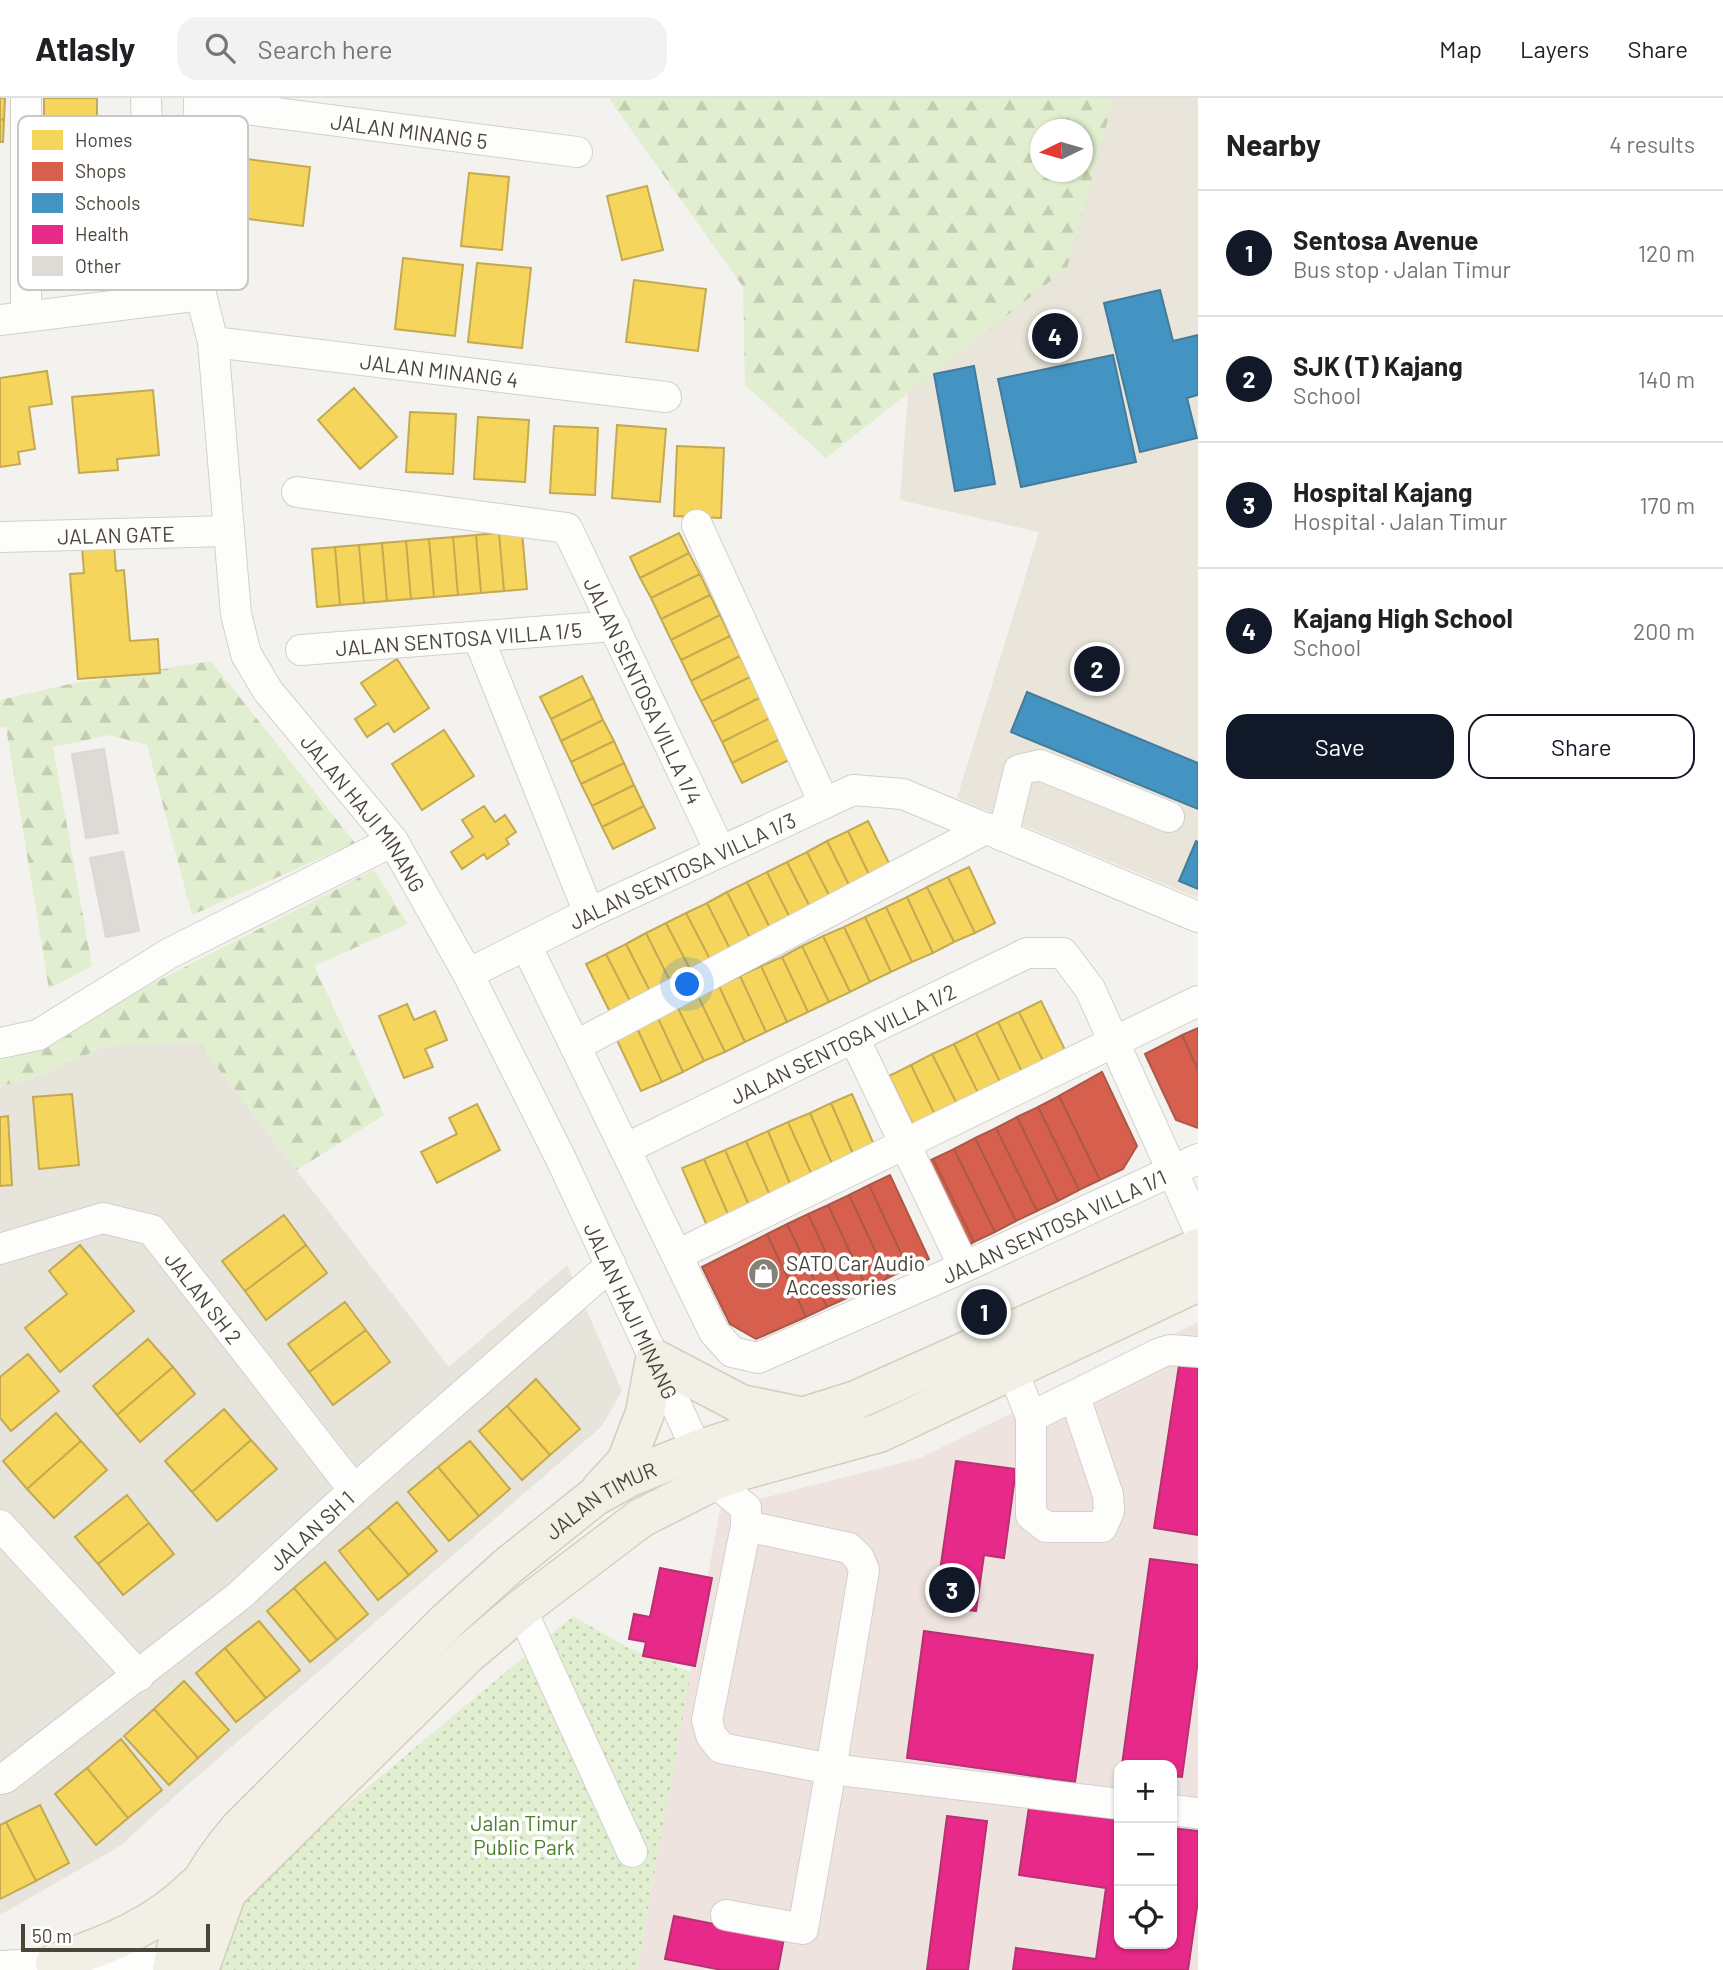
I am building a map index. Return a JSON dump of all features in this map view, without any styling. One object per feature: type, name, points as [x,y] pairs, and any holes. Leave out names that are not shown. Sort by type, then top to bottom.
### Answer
[{"type":"main road","name":"JALAN TIMUR","points":[[186,1969],[227,1892],[468,1654],[521,1609],[706,1465],[804,1416],[856,1400],[1198,1248]]},
{"type":"main road","name":"JALAN TIMUR","points":[[186,1969],[177,1940],[200,1881],[217,1855],[263,1805],[447,1621],[508,1566],[594,1497],[630,1478],[706,1465],[744,1470],[879,1433],[1198,1282]]},
{"type":"main road","points":[[594,1497],[626,1462],[645,1413],[655,1359],[741,1404],[804,1416]]},
{"type":"main road","points":[[65,1967],[117,1942],[158,1918],[200,1881]]},
{"type":"street","points":[[25,116],[26,98]]},
{"type":"street","points":[[146,98],[147,116]]},
{"type":"street","name":"JALAN MINANG 5","points":[[198,100],[577,152]]},
{"type":"street","points":[[18,233],[13,318],[201,295]]},
{"type":"street","points":[[152,290],[152,301]]},
{"type":"street","name":"JALAN HAJI MINANG","points":[[201,290],[213,342],[236,614],[246,654],[268,691],[393,841],[468,974],[560,1157],[706,1465]]},
{"type":"street","name":"JALAN MINANG 4","points":[[213,342],[666,397]]},
{"type":"street","name":"JALAN SENTOSA VILLA 1/4","points":[[297,492],[567,528],[720,851]]},
{"type":"street","points":[[697,525],[824,803]]},
{"type":"street","name":"JALAN GATE","points":[[0,537],[229,531]]},
{"type":"street","name":"JALAN SENTOSA VILLA 1/5","points":[[301,650],[614,626]]},
{"type":"street","points":[[478,637],[589,913]]},
{"type":"street","points":[[575,1046],[995,832],[1019,770],[1040,765],[1169,817]]},
{"type":"street","name":"JALAN SENTOSA VILLA 1/3","points":[[468,974],[589,913],[853,790],[903,794],[1198,917]]},
{"type":"street","points":[[0,1043],[38,1035],[170,953],[393,841]]},
{"type":"street","points":[[526,945],[677,1255],[1198,1001]]},
{"type":"street","name":"JALAN SENTOSA VILLA 1/2","points":[[625,1149],[1027,953],[1063,953],[1090,989],[1114,1043]]},
{"type":"street","points":[[854,1038],[964,1267]]},
{"type":"street","points":[[1114,1043],[1185,1165],[1198,1228]]},
{"type":"street","name":"JALAN SENTOSA VILLA 1/1","points":[[677,1255],[714,1332],[732,1352],[758,1358],[1185,1165]]},
{"type":"street","name":"JALAN SH 2","points":[[0,1249],[103,1218],[152,1230],[354,1490]]},
{"type":"street","name":"JALAN SH 1","points":[[0,1779],[5,1778],[139,1676],[239,1596],[354,1490],[611,1265]]},
{"type":"street","points":[[999,1335],[1031,1417],[1031,1515],[1046,1527],[1102,1527],[1108,1511],[1108,1495],[1076,1397]]},
{"type":"street","points":[[1031,1417],[1170,1350],[1198,1352]]},
{"type":"street","points":[[706,1465],[746,1508],[746,1526],[707,1720],[720,1748],[831,1769],[1114,1803]]},
{"type":"street","points":[[0,1525],[139,1676]]},
{"type":"street","points":[[726,1915],[803,1929],[864,1570],[859,1558],[849,1548],[746,1526]]},
{"type":"street","points":[[521,1609],[632,1852]]},
{"type":"street","points":[[1177,1811],[1198,1813]]},
{"type":"street","points":[[0,1966],[186,1969]]},
{"type":"shaded area","points":[[930,98],[1198,98],[1198,898],[957,798],[1039,532],[900,500]]},
{"type":"shaded area","points":[[197,1041],[449,1367],[567,1265],[622,1391],[602,1426],[120,1846],[0,1915],[0,1086],[31,1079],[106,1046]]},
{"type":"shaded area","points":[[1198,1322],[1198,1970],[637,1970],[720,1509],[920,1458]]},
{"type":"green space","points":[[611,98],[1114,98],[1093,174],[1093,119],[1030,119],[1030,182],[1091,182],[1067,268],[826,458],[745,385],[743,287]]},
{"type":"green space","points":[[211,661],[355,843],[192,915],[147,745],[110,735],[53,747],[92,966],[49,989],[6,727],[0,727],[0,700],[65,685]]},
{"type":"green space","points":[[374,870],[408,924],[314,966],[384,1115],[297,1170],[197,1041],[106,1046],[31,1079],[0,1086],[0,1060],[36,1050],[132,994]]},
{"type":"green space","name":"Jalan Timur Public Park","points":[[573,1616],[630,1649],[691,1672],[637,1970],[215,1970],[249,1886]]},
{"type":"building: Homes","points":[[0,98],[5,98],[4,120],[0,119]]},
{"type":"building: Homes","points":[[44,98],[97,98],[97,116],[44,116]]},
{"type":"building: Homes","points":[[0,119],[4,120],[3,142],[0,142]]},
{"type":"building: Homes","points":[[248,159],[310,167],[303,226],[248,219]]},
{"type":"building: Homes","points":[[469,173],[509,177],[502,250],[461,246]]},
{"type":"building: Homes","points":[[647,186],[663,250],[622,260],[607,196]]},
{"type":"building: Homes","points":[[403,258],[463,265],[455,336],[395,329]]},
{"type":"building: Homes","points":[[477,263],[531,268],[522,348],[468,342]]},
{"type":"building: Homes","points":[[634,280],[706,289],[698,351],[626,342]]},
{"type":"building: Homes","points":[[47,371],[52,404],[29,407],[35,449],[18,452],[20,464],[0,467],[0,378]]},
{"type":"building: Homes","points":[[354,388],[397,437],[360,469],[318,420]]},
{"type":"building: Homes","points":[[153,390],[159,455],[117,459],[118,470],[79,473],[72,397]]},
{"type":"building: Homes","points":[[410,412],[456,414],[453,474],[406,472]]},
{"type":"building: Homes","points":[[478,417],[529,420],[525,482],[474,479]]},
{"type":"building: Homes","points":[[617,425],[666,429],[660,502],[612,498]]},
{"type":"building: Homes","points":[[554,426],[598,428],[595,495],[550,493]]},
{"type":"building: Homes","points":[[677,446],[724,448],[721,518],[674,516]]},
{"type":"building: Homes","points":[[522,531],[527,589],[504,591],[499,533]]},
{"type":"building: Homes","points":[[499,533],[504,591],[481,593],[476,535]]},
{"type":"building: Homes","points":[[679,533],[689,553],[640,578],[630,557]]},
{"type":"building: Homes","points":[[476,535],[481,593],[458,595],[453,537]]},
{"type":"building: Homes","points":[[453,537],[458,595],[434,597],[429,539]]},
{"type":"building: Homes","points":[[429,539],[434,597],[411,599],[406,541]]},
{"type":"building: Homes","points":[[406,541],[411,599],[387,601],[382,543]]},
{"type":"building: Homes","points":[[382,543],[387,601],[364,603],[359,545]]},
{"type":"building: Homes","points":[[114,544],[116,571],[124,570],[130,641],[158,639],[160,673],[78,679],[70,574],[84,573],[82,547]]},
{"type":"building: Homes","points":[[359,545],[364,603],[340,605],[335,547]]},
{"type":"building: Homes","points":[[335,547],[340,605],[317,607],[312,549]]},
{"type":"building: Homes","points":[[689,553],[700,574],[651,598],[640,578]]},
{"type":"building: Homes","points":[[700,574],[710,595],[661,619],[651,598]]},
{"type":"building: Homes","points":[[710,595],[720,615],[671,640],[661,619]]},
{"type":"building: Homes","points":[[720,615],[730,636],[681,660],[671,640]]},
{"type":"building: Homes","points":[[730,636],[740,656],[691,681],[681,660]]},
{"type":"building: Homes","points":[[740,656],[750,677],[701,701],[691,681]]},
{"type":"building: Homes","points":[[397,659],[429,708],[394,732],[388,723],[367,737],[355,719],[376,705],[361,683]]},
{"type":"building: Homes","points":[[582,676],[593,698],[551,719],[540,697]]},
{"type":"building: Homes","points":[[750,677],[761,697],[712,722],[701,701]]},
{"type":"building: Homes","points":[[761,697],[770,718],[722,742],[712,722]]},
{"type":"building: Homes","points":[[593,698],[603,720],[561,741],[551,719]]},
{"type":"building: Homes","points":[[770,718],[780,739],[732,763],[722,742]]},
{"type":"building: Homes","points":[[603,720],[614,741],[571,762],[561,741]]},
{"type":"building: Homes","points":[[444,730],[474,776],[422,810],[392,764]]},
{"type":"building: Homes","points":[[780,739],[791,759],[742,783],[732,763]]},
{"type":"building: Homes","points":[[614,741],[624,763],[581,784],[571,762]]},
{"type":"building: Homes","points":[[624,763],[634,785],[592,806],[581,784]]},
{"type":"building: Homes","points":[[634,785],[644,806],[602,827],[592,806]]},
{"type":"building: Homes","points":[[484,806],[495,822],[505,815],[516,832],[506,839],[509,844],[487,859],[484,854],[462,869],[451,852],[473,837],[462,820]]},
{"type":"building: Homes","points":[[644,806],[655,828],[613,849],[602,827]]},
{"type":"building: Homes","points":[[868,821],[893,871],[872,881],[848,831]]},
{"type":"building: Homes","points":[[848,831],[872,881],[852,891],[827,841]]},
{"type":"building: Homes","points":[[827,841],[852,891],[832,901],[807,852]]},
{"type":"building: Homes","points":[[807,852],[832,901],[812,911],[787,862]]},
{"type":"building: Homes","points":[[787,862],[812,911],[792,922],[767,872]]},
{"type":"building: Homes","points":[[969,867],[995,923],[975,933],[948,877]]},
{"type":"building: Homes","points":[[767,872],[792,922],[772,932],[747,882]]},
{"type":"building: Homes","points":[[948,877],[975,933],[954,942],[927,887]]},
{"type":"building: Homes","points":[[747,882],[772,932],[752,942],[727,892]]},
{"type":"building: Homes","points":[[927,887],[954,942],[933,953],[907,897]]},
{"type":"building: Homes","points":[[727,892],[752,942],[732,953],[707,903]]},
{"type":"building: Homes","points":[[907,897],[933,953],[912,962],[886,907]]},
{"type":"building: Homes","points":[[707,903],[732,953],[712,963],[686,913]]},
{"type":"building: Homes","points":[[886,907],[912,962],[891,972],[865,917]]},
{"type":"building: Homes","points":[[686,913],[712,963],[692,973],[666,923]]},
{"type":"building: Homes","points":[[865,917],[891,972],[870,982],[844,927]]},
{"type":"building: Homes","points":[[666,923],[692,973],[671,983],[646,933]]},
{"type":"building: Homes","points":[[844,927],[870,982],[850,992],[823,936]]},
{"type":"building: Homes","points":[[646,933],[671,983],[651,993],[626,944]]},
{"type":"building: Homes","points":[[823,936],[850,992],[829,1002],[802,946]]},
{"type":"building: Homes","points":[[626,944],[651,993],[631,1003],[606,954]]},
{"type":"building: Homes","points":[[802,946],[829,1002],[808,1012],[782,957]]},
{"type":"building: Homes","points":[[606,954],[631,1003],[611,1014],[586,964]]},
{"type":"building: Homes","points":[[782,957],[808,1012],[787,1022],[761,966]]},
{"type":"building: Homes","points":[[761,966],[787,1022],[766,1032],[740,976]]},
{"type":"building: Homes","points":[[740,976],[766,1032],[745,1042],[719,986]]},
{"type":"building: Homes","points":[[719,986],[745,1042],[725,1052],[698,996]]},
{"type":"building: Homes","points":[[698,996],[725,1052],[704,1061],[677,1006]]},
{"type":"building: Homes","points":[[1041,1001],[1068,1056],[1046,1067],[1019,1012]]},
{"type":"building: Homes","points":[[407,1004],[414,1020],[435,1011],[447,1040],[425,1049],[433,1067],[404,1078],[379,1016]]},
{"type":"building: Homes","points":[[677,1006],[704,1061],[683,1072],[657,1016]]},
{"type":"building: Homes","points":[[1019,1012],[1046,1067],[1025,1078],[998,1022]]},
{"type":"building: Homes","points":[[657,1016],[683,1072],[662,1082],[636,1026]]},
{"type":"building: Homes","points":[[998,1022],[1025,1078],[1003,1088],[976,1033]]},
{"type":"building: Homes","points":[[636,1026],[662,1082],[641,1091],[615,1036]]},
{"type":"building: Homes","points":[[976,1033],[1003,1088],[981,1099],[954,1044]]},
{"type":"building: Homes","points":[[954,1044],[981,1099],[960,1110],[932,1054]]},
{"type":"building: Homes","points":[[932,1054],[960,1110],[938,1121],[911,1065]]},
{"type":"building: Homes","points":[[911,1065],[938,1121],[916,1131],[889,1076]]},
{"type":"building: Homes","points":[[72,1094],[79,1165],[39,1169],[33,1097]]},
{"type":"building: Homes","points":[[852,1094],[878,1154],[857,1163],[831,1103]]},
{"type":"building: Homes","points":[[831,1103],[857,1163],[836,1173],[810,1113]]},
{"type":"building: Homes","points":[[477,1104],[500,1150],[437,1183],[421,1152],[457,1134],[449,1118]]},
{"type":"building: Homes","points":[[810,1113],[836,1173],[815,1182],[788,1122]]},
{"type":"building: Homes","points":[[8,1116],[12,1185],[0,1186],[0,1117]]},
{"type":"building: Homes","points":[[788,1122],[815,1182],[793,1191],[768,1131]]},
{"type":"building: Homes","points":[[768,1131],[793,1191],[772,1200],[746,1141]]},
{"type":"building: Homes","points":[[746,1141],[772,1200],[751,1210],[725,1150]]},
{"type":"building: Homes","points":[[725,1150],[751,1210],[730,1219],[704,1159]]},
{"type":"building: Homes","points":[[704,1159],[730,1219],[708,1228],[682,1168]]},
{"type":"building: Homes","points":[[284,1215],[306,1245],[245,1291],[222,1261]]},
{"type":"building: Homes","points":[[80,1245],[134,1311],[60,1372],[25,1328],[67,1294],[49,1271]]},
{"type":"building: Homes","points":[[306,1245],[327,1273],[266,1320],[245,1291]]},
{"type":"building: Homes","points":[[345,1302],[366,1330],[309,1372],[288,1344]]},
{"type":"building: Homes","points":[[366,1330],[390,1362],[333,1405],[309,1372]]},
{"type":"building: Homes","points":[[148,1339],[173,1367],[117,1415],[93,1386]]},
{"type":"building: Homes","points":[[28,1354],[59,1391],[11,1431],[0,1418],[0,1377]]},
{"type":"building: Homes","points":[[173,1367],[195,1394],[140,1442],[117,1415]]},
{"type":"building: Homes","points":[[536,1379],[580,1429],[550,1455],[507,1406]]},
{"type":"building: Homes","points":[[507,1406],[550,1455],[522,1480],[479,1431]]},
{"type":"building: Homes","points":[[224,1409],[251,1440],[192,1492],[165,1461]]},
{"type":"building: Homes","points":[[56,1413],[81,1441],[27,1489],[3,1461]]},
{"type":"building: Homes","points":[[251,1440],[277,1469],[217,1521],[192,1492]]},
{"type":"building: Homes","points":[[81,1441],[107,1470],[54,1518],[27,1489]]},
{"type":"building: Homes","points":[[470,1441],[510,1489],[479,1516],[438,1467]]},
{"type":"building: Homes","points":[[438,1467],[479,1516],[449,1541],[408,1492]]},
{"type":"building: Homes","points":[[127,1495],[149,1523],[98,1564],[75,1537]]},
{"type":"building: Homes","points":[[397,1502],[437,1551],[409,1575],[368,1527]]},
{"type":"building: Homes","points":[[149,1523],[174,1554],[123,1595],[98,1564]]},
{"type":"building: Homes","points":[[368,1527],[409,1575],[378,1600],[339,1551]]},
{"type":"building: Homes","points":[[325,1562],[368,1614],[337,1640],[294,1588]]},
{"type":"building: Homes","points":[[294,1588],[337,1640],[310,1662],[267,1611]]},
{"type":"building: Homes","points":[[259,1621],[300,1670],[266,1698],[225,1648]]},
{"type":"building: Homes","points":[[225,1648],[266,1698],[236,1722],[196,1673]]},
{"type":"building: Homes","points":[[184,1681],[229,1730],[198,1758],[154,1709]]},
{"type":"building: Homes","points":[[154,1709],[198,1758],[169,1785],[124,1736]]},
{"type":"building: Homes","points":[[121,1739],[162,1790],[128,1818],[87,1768]]},
{"type":"building: Homes","points":[[87,1768],[128,1818],[96,1845],[55,1794]]},
{"type":"building: Homes","points":[[40,1805],[69,1863],[36,1881],[6,1822]]},
{"type":"building: Homes","points":[[6,1822],[36,1881],[0,1899],[0,1825]]},
{"type":"building: Shops","points":[[1198,1028],[1198,1070],[1182,1035]]},
{"type":"building: Shops","points":[[1182,1035],[1198,1070],[1198,1128],[1176,1120],[1145,1054]]},
{"type":"building: Shops","points":[[1102,1072],[1137,1146],[1123,1169],[1100,1180],[1059,1096]]},
{"type":"building: Shops","points":[[1059,1096],[1100,1180],[1079,1190],[1038,1107]]},
{"type":"building: Shops","points":[[1038,1107],[1079,1190],[1058,1201],[1017,1117]]},
{"type":"building: Shops","points":[[1017,1117],[1058,1201],[1037,1211],[996,1128]]},
{"type":"building: Shops","points":[[996,1128],[1037,1211],[1016,1221],[975,1138]]},
{"type":"building: Shops","points":[[975,1138],[1016,1221],[995,1232],[954,1149]]},
{"type":"building: Shops","points":[[954,1149],[995,1232],[974,1242],[933,1159]]},
{"type":"building: Shops","points":[[933,1159],[974,1242],[954,1253],[912,1169]]},
{"type":"building: Shops","points":[[890,1175],[929,1259],[908,1268],[869,1185]]},
{"type":"building: Shops","points":[[869,1185],[908,1268],[888,1278],[849,1195]]},
{"type":"building: Shops","points":[[849,1195],[888,1278],[867,1288],[828,1205]]},
{"type":"building: Shops","points":[[828,1205],[867,1288],[847,1298],[808,1214]]},
{"type":"building: Shops","points":[[808,1214],[847,1298],[827,1307],[787,1224]]},
{"type":"building: Shops","points":[[787,1224],[827,1307],[806,1317],[767,1234]]},
{"type":"building: Shops","points":[[767,1234],[806,1317],[756,1339],[730,1324],[702,1267]]},
{"type":"building: Schools","points":[[1160,290],[1173,341],[1198,335],[1198,395],[1187,398],[1197,438],[1140,452],[1104,303]]},
{"type":"building: Schools","points":[[1113,355],[1136,462],[1021,487],[998,379]]},
{"type":"building: Schools","points":[[974,366],[995,484],[955,491],[934,374]]},
{"type":"building: Schools","points":[[1027,692],[1198,763],[1198,809],[1011,732]]},
{"type":"building: Schools","points":[[1196,841],[1198,842],[1198,889],[1179,881]]},
{"type":"building: Health","points":[[1180,1359],[1198,1362],[1198,1535],[1154,1528]]},
{"type":"building: Health","points":[[956,1461],[1016,1469],[1004,1558],[984,1555],[976,1611],[935,1605]]},
{"type":"building: Health","points":[[1150,1559],[1198,1565],[1198,1660],[1182,1777],[1177,1776],[1177,1760],[1123,1760]]},
{"type":"building: Health","points":[[660,1568],[712,1578],[695,1666],[643,1656],[646,1642],[629,1639],[634,1614],[650,1617]]},
{"type":"building: Health","points":[[924,1631],[1093,1655],[1075,1782],[907,1758]]},
{"type":"building: Health","points":[[1029,1807],[1114,1819],[1114,1949],[1177,1949],[1177,1829],[1198,1831],[1198,1900],[1188,1970],[1013,1970],[1016,1948],[1096,1959],[1106,1888],[1019,1875]]},
{"type":"building: Health","points":[[947,1816],[987,1821],[968,1970],[927,1970]]},
{"type":"building: Health","points":[[674,1916],[784,1938],[778,1970],[722,1970],[665,1959]]},
{"type":"building: Other","points":[[104,749],[118,833],[86,838],[72,754]]},
{"type":"building: Other","points":[[123,852],[139,931],[106,937],[90,858]]},
{"type":"place","name":"Kajang High School","points":[[1055,336]]},
{"type":"place","name":"SJK (T) Kajang","points":[[1097,669]]},
{"type":"place","name":"SATO Car Audio Accessories","points":[[763,1274]]},
{"type":"place","name":"Sentosa Avenue","points":[[984,1312]]},
{"type":"place","name":"Hospital Kajang","points":[[952,1590]]}]
